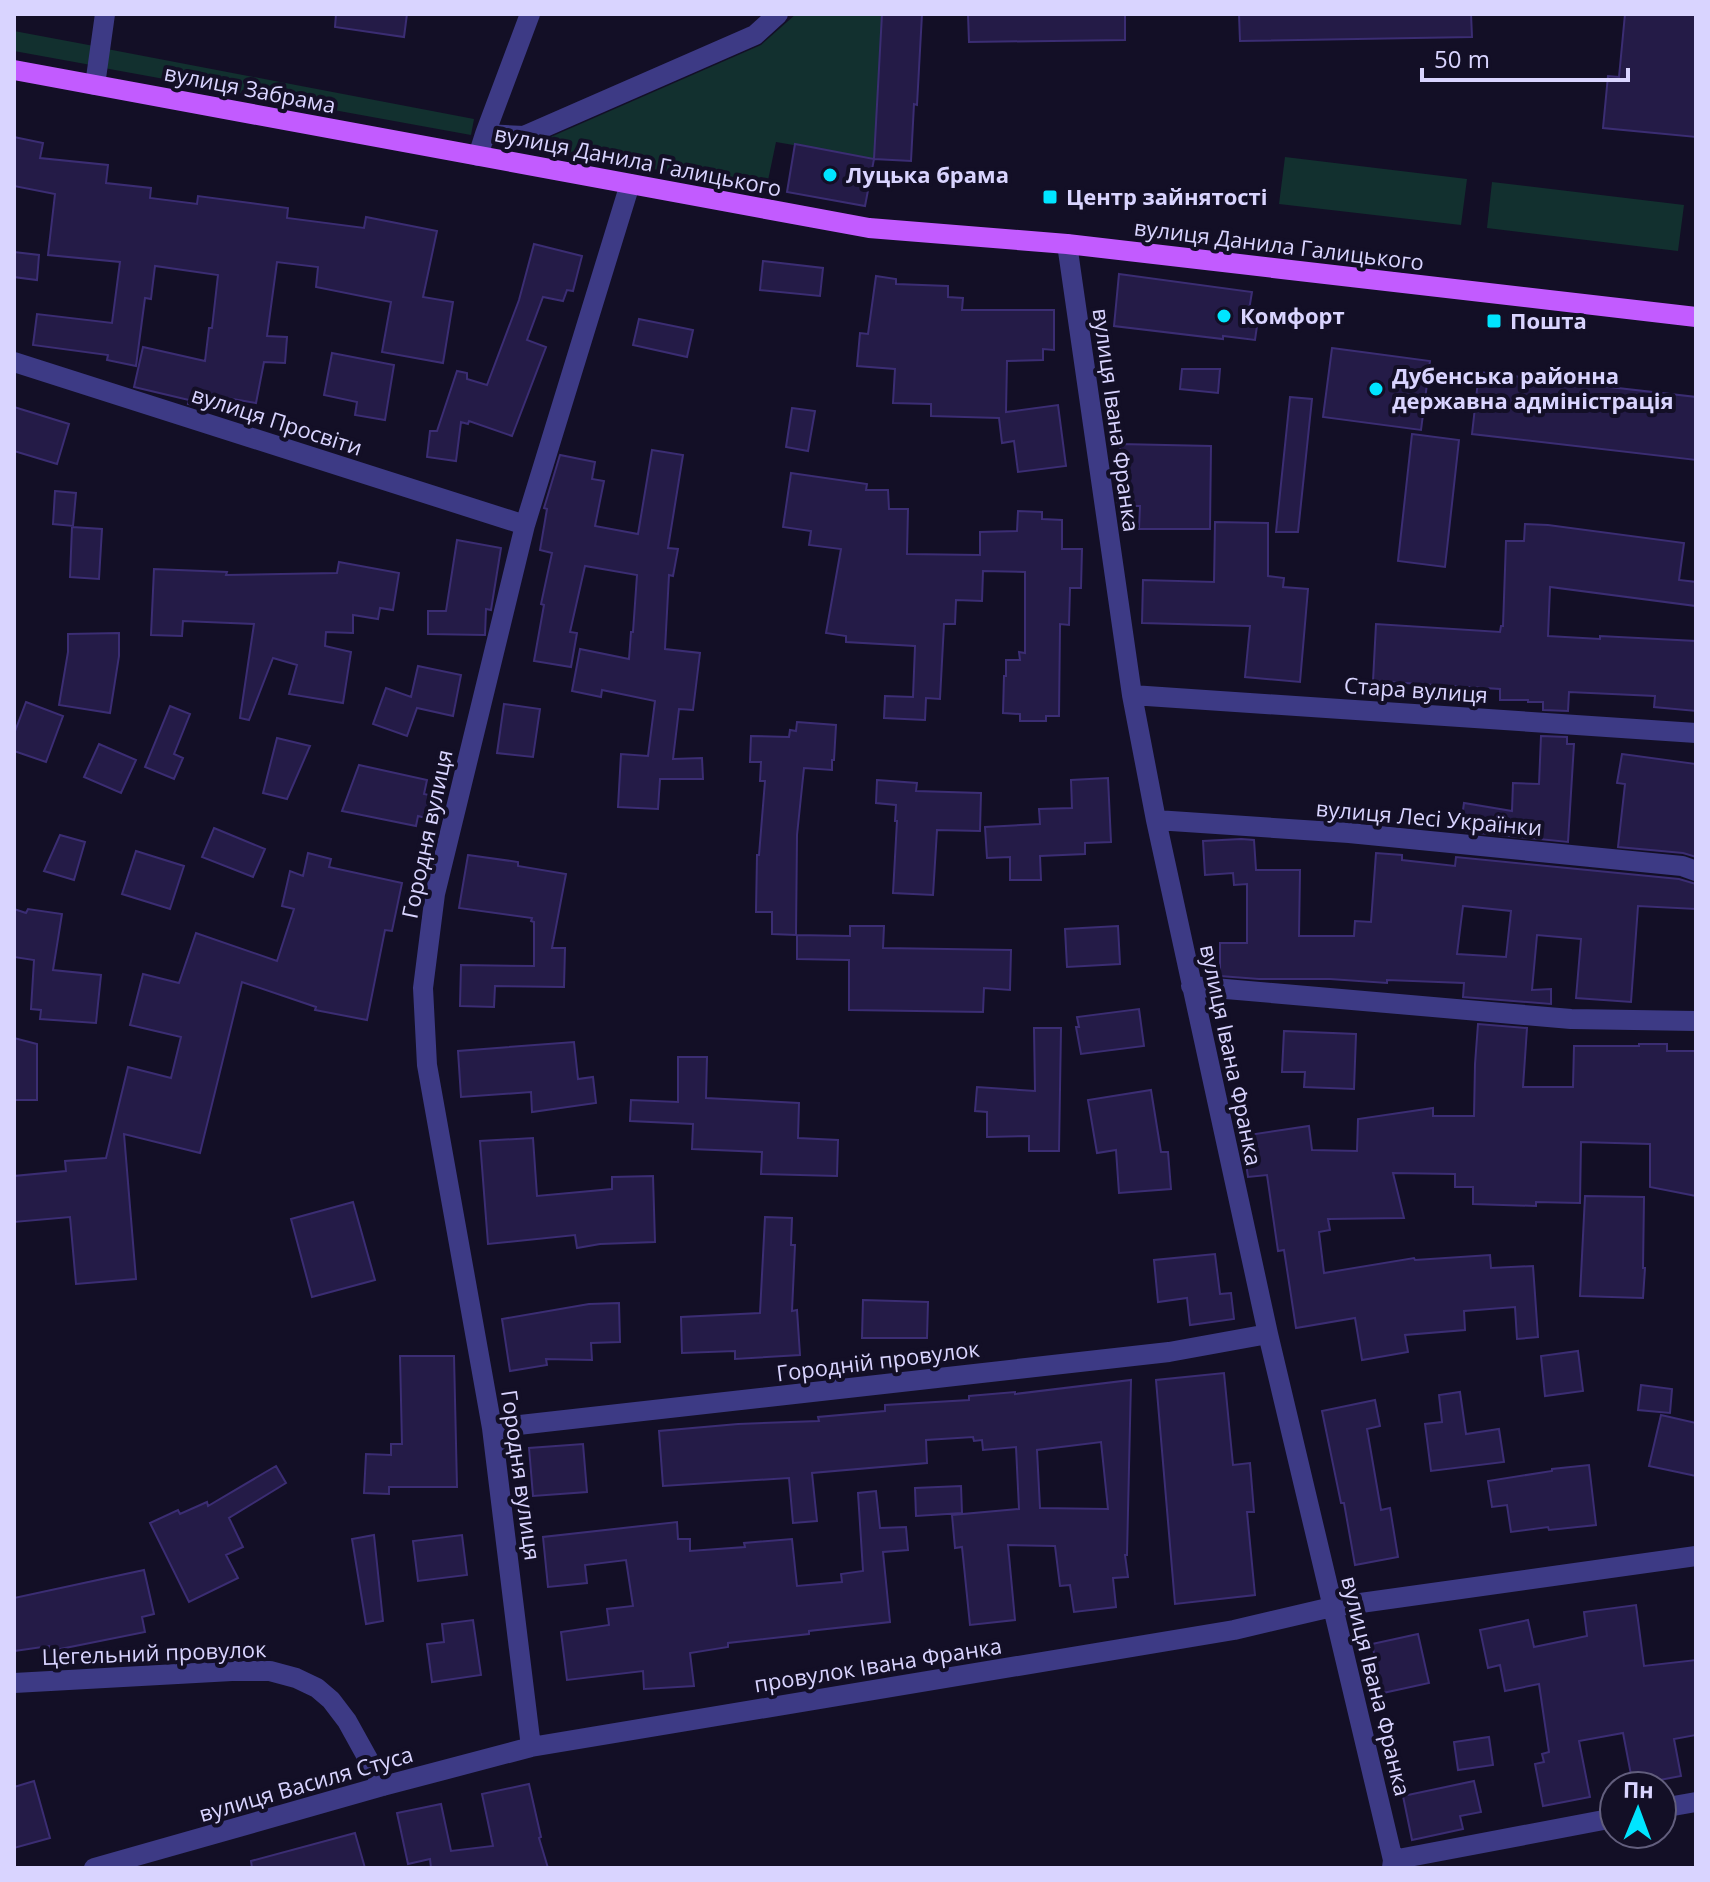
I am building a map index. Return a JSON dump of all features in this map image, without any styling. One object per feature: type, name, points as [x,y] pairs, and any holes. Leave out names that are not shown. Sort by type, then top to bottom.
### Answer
[{"type":"main road","name":"вулиця Забрама","points":[[14,70],[478,156]]},
{"type":"main road","name":"вулиця Данила Галицького","points":[[478,156],[869,228],[1067,244],[1696,317]]},
{"type":"street","points":[[95,85],[105,14]]},
{"type":"street","points":[[478,156],[530,14]]},
{"type":"street","points":[[485,134],[524,136],[755,35],[778,14]]},
{"type":"street","name":"Городня вулиця","points":[[531,1747],[492,1428],[427,1065],[423,988],[435,894],[525,525],[630,184]]},
{"type":"street","name":"вулиця Івана Франка","points":[[1067,244],[1132,695],[1156,820],[1268,1334],[1393,1864]]},
{"type":"street","name":"вулиця Просвіти","points":[[14,362],[525,525]]},
{"type":"street","name":"Стара вулиця","points":[[1132,695],[1696,733]]},
{"type":"street","name":"вулиця Лесі Українки","points":[[1156,820],[1349,833],[1682,866],[1696,871]]},
{"type":"street","points":[[1191,986],[1571,1019],[1696,1021]]},
{"type":"street","name":"Городній провулок","points":[[492,1428],[1169,1352],[1268,1334]]},
{"type":"street","name":"провулок Івана Франка","points":[[531,1747],[1234,1630],[1332,1607],[1696,1556]]},
{"type":"street","name":"Цегельний провулок","points":[[14,1683],[232,1671],[283,1674],[317,1688],[331,1700],[347,1721],[383,1786]]},
{"type":"street","name":"вулиця Василя Стуса","points":[[94,1868],[531,1747]]},
{"type":"street","points":[[1393,1864],[1598,1821]]},
{"type":"green space","points":[[796,14],[882,14],[874,159],[776,142],[766,190],[530,146],[761,45]]},
{"type":"green space","points":[[14,31],[94,46],[91,65],[14,51]]},
{"type":"green space","points":[[107,49],[474,119],[471,135],[104,68]]},
{"type":"green space","points":[[1285,157],[1467,179],[1461,225],[1279,204]]},
{"type":"green space","points":[[1492,182],[1684,205],[1678,251],[1487,228]]},
{"type":"building","points":[[336,14],[407,14],[404,37],[335,27]]},
{"type":"building","points":[[882,14],[922,14],[911,161],[874,159]]},
{"type":"building","points":[[968,14],[1125,14],[1125,40],[969,42]]},
{"type":"building","points":[[1239,14],[1471,14],[1472,37],[1240,41]]},
{"type":"building","points":[[1625,14],[1696,14],[1696,137],[1603,128],[1608,76],[1619,77]]},
{"type":"building","points":[[14,137],[43,143],[40,158],[108,165],[106,183],[151,188],[150,198],[197,204],[198,196],[288,208],[287,218],[364,228],[366,217],[437,231],[423,297],[453,302],[443,363],[382,352],[391,302],[316,287],[318,267],[277,262],[267,336],[287,337],[285,363],[264,362],[256,403],[221,397],[219,409],[188,404],[189,400],[134,387],[143,347],[205,361],[218,275],[155,266],[151,299],[145,298],[136,366],[107,360],[108,355],[33,345],[37,314],[112,323],[120,262],[48,255],[55,194],[14,186]]},
{"type":"building","name":"Луцька брама","points":[[795,144],[874,159],[865,206],[787,192]]},
{"type":"building","points":[[534,244],[582,256],[573,291],[567,290],[563,301],[543,297],[527,340],[546,347],[512,436],[469,421],[468,424],[461,422],[456,461],[427,457],[430,431],[437,431],[457,371],[467,373],[467,379],[487,385],[519,300]]},
{"type":"building","points":[[14,252],[39,255],[37,280],[14,277]]},
{"type":"building","points":[[763,261],[823,268],[820,296],[760,290]]},
{"type":"building","points":[[1119,274],[1252,292],[1249,310],[1259,312],[1255,340],[1114,326]]},
{"type":"building","points":[[876,276],[896,279],[896,284],[948,286],[948,297],[963,298],[962,310],[1054,310],[1054,350],[1043,349],[1043,360],[1007,361],[1006,412],[1058,405],[1066,466],[1018,472],[1014,441],[1002,443],[999,418],[931,416],[931,404],[893,403],[895,369],[857,366],[860,333],[868,334]]},
{"type":"building","points":[[639,319],[693,330],[687,357],[633,345]]},
{"type":"building","name":"Дубенська районна державна адміністрація","points":[[1332,348],[1430,361],[1421,430],[1323,417]]},
{"type":"building","points":[[332,353],[394,365],[385,420],[355,415],[357,402],[324,395]]},
{"type":"building","points":[[1182,369],[1220,369],[1218,393],[1180,389]]},
{"type":"building","points":[[1479,372],[1696,397],[1696,460],[1472,434]]},
{"type":"building","points":[[1290,397],[1312,399],[1298,532],[1276,532]]},
{"type":"building","points":[[14,407],[69,424],[57,464],[14,451]]},
{"type":"building","points":[[792,408],[815,411],[808,451],[786,447]]},
{"type":"building","points":[[1412,434],[1459,440],[1445,567],[1398,561]]},
{"type":"building","points":[[1120,444],[1211,446],[1210,529],[1139,529],[1140,506],[1118,506],[1117,454],[1120,454]]},
{"type":"building","points":[[652,450],[683,455],[668,548],[678,549],[673,576],[669,575],[665,649],[700,653],[693,710],[679,709],[673,759],[702,758],[703,779],[660,779],[658,809],[618,807],[621,754],[648,756],[655,701],[602,690],[601,697],[572,691],[580,649],[629,659],[637,575],[585,566],[570,632],[577,633],[571,667],[534,661],[544,605],[541,604],[552,553],[540,550],[547,509],[544,508],[560,455],[595,462],[592,479],[604,481],[595,526],[638,534]]},
{"type":"building","points":[[791,473],[867,484],[866,490],[888,490],[889,509],[908,509],[907,554],[980,555],[980,532],[1017,531],[1018,511],[1042,512],[1042,519],[1062,520],[1062,549],[1082,549],[1081,588],[1070,588],[1069,625],[1060,624],[1059,716],[1046,716],[1046,721],[1020,721],[1020,714],[1003,713],[1006,660],[1020,660],[1019,652],[1025,653],[1025,572],[983,571],[982,601],[956,600],[955,624],[944,624],[940,699],[926,698],[925,720],[884,718],[885,696],[913,697],[915,646],[846,642],[846,636],[826,633],[841,549],[809,545],[811,531],[783,527]]},
{"type":"building","points":[[55,491],[76,493],[73,526],[53,524]]},
{"type":"building","points":[[1215,522],[1268,523],[1268,576],[1284,578],[1283,587],[1308,589],[1300,682],[1245,677],[1250,626],[1142,623],[1143,580],[1214,582]]},
{"type":"building","points":[[1525,524],[1684,543],[1679,580],[1696,582],[1696,606],[1550,587],[1548,636],[1696,641],[1696,711],[1654,707],[1655,696],[1569,692],[1568,711],[1543,710],[1543,702],[1500,700],[1500,689],[1373,681],[1376,624],[1500,632],[1503,626],[1506,541],[1524,541]]},
{"type":"building","points":[[72,527],[102,529],[99,579],[70,577]]},
{"type":"building","points":[[457,540],[501,548],[491,610],[486,609],[485,635],[428,634],[428,611],[446,611]]},
{"type":"building","points":[[339,562],[399,573],[393,610],[380,608],[378,619],[353,615],[353,633],[326,632],[325,646],[351,652],[343,703],[289,694],[297,665],[273,658],[249,720],[240,718],[254,624],[183,621],[182,636],[151,635],[154,569],[227,572],[226,575],[337,573]]},
{"type":"building","points":[[119,633],[119,656],[110,713],[59,705],[68,634]]},
{"type":"building","points":[[418,666],[461,675],[453,716],[417,708],[407,736],[373,724],[386,688],[411,697]]},
{"type":"building","points":[[26,702],[63,716],[46,762],[14,751],[14,734]]},
{"type":"building","points":[[504,704],[540,709],[533,757],[497,753]]},
{"type":"building","points":[[170,706],[190,714],[174,754],[183,758],[174,779],[145,767]]},
{"type":"building","points":[[797,722],[836,725],[834,760],[832,770],[804,768],[797,835],[796,935],[772,934],[772,912],[756,912],[757,855],[765,781],[760,781],[761,762],[750,762],[751,736],[789,737],[790,730],[796,731]]},
{"type":"building","points":[[1541,736],[1567,737],[1567,744],[1574,744],[1568,842],[1460,831],[1464,803],[1512,811],[1513,783],[1539,784]]},
{"type":"building","points":[[277,738],[310,746],[287,799],[263,793]]},
{"type":"building","points":[[99,744],[136,760],[121,793],[84,777]]},
{"type":"building","points":[[1622,754],[1696,764],[1696,857],[1618,847],[1625,784],[1617,783]]},
{"type":"building","points":[[359,765],[427,780],[424,794],[434,796],[430,819],[418,816],[416,826],[342,811]]},
{"type":"building","points":[[1108,778],[1111,842],[1085,843],[1085,854],[1040,856],[1041,880],[1010,880],[1010,857],[987,858],[985,827],[1040,824],[1039,809],[1072,808],[1071,780]]},
{"type":"building","points":[[877,780],[917,783],[916,791],[981,793],[980,831],[937,830],[933,895],[893,893],[896,805],[876,803]]},
{"type":"building","points":[[214,828],[265,849],[253,877],[202,857]]},
{"type":"building","points":[[60,835],[85,842],[74,880],[44,871]]},
{"type":"building","points":[[1254,840],[1256,870],[1300,870],[1299,936],[1354,936],[1355,921],[1371,922],[1376,853],[1402,855],[1402,860],[1455,866],[1456,857],[1679,879],[1696,884],[1696,909],[1638,906],[1631,1002],[1576,998],[1581,939],[1537,935],[1532,990],[1551,989],[1551,1004],[1463,997],[1464,983],[1220,976],[1220,943],[1247,943],[1247,884],[1234,885],[1233,873],[1205,875],[1203,841]],"holes":[[[1463,906],[1511,911],[1506,957],[1457,954]]]},
{"type":"building","points":[[136,851],[184,866],[170,909],[122,894]]},
{"type":"building","points":[[308,853],[331,859],[329,867],[402,883],[392,931],[385,930],[367,1020],[315,1010],[316,1007],[242,982],[200,1153],[124,1134],[136,1279],[76,1284],[70,1217],[14,1222],[14,1176],[66,1171],[65,1161],[106,1158],[128,1067],[171,1078],[181,1037],[130,1025],[143,974],[179,983],[196,933],[277,961],[294,909],[282,906],[290,871],[303,876]]},
{"type":"building","points":[[468,855],[518,862],[518,866],[566,874],[552,948],[565,948],[564,987],[495,986],[494,1007],[460,1006],[461,965],[534,966],[532,918],[459,908]]},
{"type":"building","points":[[14,909],[26,913],[28,909],[62,914],[53,970],[101,975],[96,1023],[40,1019],[41,1010],[31,1009],[34,960],[14,957]]},
{"type":"building","points":[[850,926],[884,926],[883,948],[1011,950],[1010,990],[984,988],[983,1012],[849,1010],[849,960],[797,959],[797,935],[850,936]]},
{"type":"building","points":[[1118,926],[1120,964],[1067,967],[1065,929]]},
{"type":"building","points":[[1139,1009],[1144,1046],[1081,1054],[1077,1017]]},
{"type":"building","points":[[1478,1024],[1527,1028],[1523,1087],[1573,1087],[1574,1046],[1667,1044],[1667,1051],[1696,1051],[1696,1196],[1650,1187],[1650,1144],[1581,1142],[1580,1203],[1536,1202],[1536,1206],[1473,1204],[1473,1187],[1455,1187],[1455,1174],[1393,1173],[1404,1218],[1328,1219],[1330,1230],[1319,1232],[1324,1273],[1414,1258],[1490,1255],[1491,1268],[1533,1266],[1538,1337],[1517,1339],[1515,1307],[1464,1311],[1465,1330],[1405,1335],[1408,1352],[1362,1360],[1355,1318],[1296,1328],[1284,1250],[1278,1251],[1267,1175],[1248,1177],[1242,1136],[1309,1126],[1312,1150],[1357,1151],[1358,1119],[1433,1108],[1433,1116],[1474,1116]]},
{"type":"building","points":[[1034,1028],[1061,1028],[1059,1151],[1029,1151],[1029,1136],[987,1137],[987,1112],[975,1111],[977,1087],[1035,1091]]},
{"type":"building","points":[[1284,1031],[1356,1034],[1354,1089],[1304,1087],[1305,1072],[1282,1072]]},
{"type":"building","points":[[14,1038],[37,1044],[37,1100],[14,1100]]},
{"type":"building","points":[[574,1042],[578,1079],[593,1077],[596,1103],[532,1112],[531,1092],[461,1097],[458,1051]]},
{"type":"building","points":[[678,1057],[707,1057],[706,1098],[799,1103],[798,1138],[838,1140],[837,1176],[761,1174],[762,1152],[692,1149],[693,1124],[630,1121],[631,1100],[678,1102]]},
{"type":"building","points":[[1151,1090],[1161,1152],[1168,1152],[1171,1189],[1119,1193],[1116,1150],[1097,1153],[1088,1100]]},
{"type":"building","points":[[533,1138],[537,1196],[612,1189],[612,1177],[653,1176],[655,1242],[577,1248],[575,1235],[488,1244],[480,1141]]},
{"type":"building","points":[[1585,1196],[1644,1197],[1643,1298],[1580,1296]]},
{"type":"building","points":[[353,1202],[375,1280],[312,1297],[291,1219]]},
{"type":"building","points":[[765,1217],[792,1218],[791,1245],[795,1245],[792,1311],[797,1310],[800,1355],[735,1359],[735,1351],[682,1353],[681,1317],[760,1313]]},
{"type":"building","points":[[1215,1254],[1220,1294],[1231,1293],[1234,1319],[1190,1325],[1187,1298],[1158,1302],[1154,1260]]},
{"type":"building","points":[[863,1300],[928,1302],[927,1338],[862,1338]]},
{"type":"building","points":[[619,1303],[620,1342],[591,1343],[592,1360],[546,1359],[547,1365],[510,1371],[502,1319],[589,1304]]},
{"type":"building","points":[[1578,1351],[1583,1391],[1545,1396],[1541,1356]]},
{"type":"building","points":[[400,1356],[454,1356],[457,1487],[389,1487],[389,1494],[364,1493],[366,1454],[391,1455],[391,1444],[402,1444]]},
{"type":"building","points":[[1224,1373],[1233,1465],[1250,1463],[1254,1512],[1247,1512],[1255,1595],[1175,1604],[1156,1380]]},
{"type":"building","points":[[1131,1380],[1125,1555],[1128,1577],[1113,1578],[1116,1607],[1074,1612],[1070,1585],[1060,1586],[1055,1546],[1008,1545],[1015,1620],[970,1625],[962,1547],[955,1548],[952,1515],[1019,1509],[1016,1447],[983,1450],[982,1440],[974,1441],[973,1437],[926,1440],[927,1463],[812,1473],[817,1521],[793,1523],[789,1478],[663,1486],[659,1431],[819,1421],[818,1417],[885,1411],[885,1405]],"holes":[[[1101,1442],[1108,1509],[1040,1508],[1037,1450]]]},
{"type":"building","points":[[1641,1385],[1672,1389],[1670,1413],[1638,1410]]},
{"type":"building","points":[[1460,1392],[1466,1434],[1499,1429],[1504,1462],[1431,1471],[1425,1424],[1442,1422],[1439,1395]]},
{"type":"building","points":[[1375,1400],[1380,1426],[1367,1429],[1381,1510],[1390,1508],[1398,1557],[1355,1565],[1322,1411]]},
{"type":"building","points":[[1661,1415],[1696,1423],[1696,1476],[1649,1466]]},
{"type":"building","points":[[583,1444],[587,1492],[533,1496],[529,1448]]},
{"type":"building","points":[[1589,1465],[1596,1525],[1511,1532],[1507,1505],[1492,1507],[1488,1481]]},
{"type":"building","points":[[276,1466],[286,1483],[229,1518],[243,1547],[226,1555],[238,1578],[189,1602],[150,1523],[178,1510],[180,1514],[207,1502],[208,1506]]},
{"type":"building","points":[[961,1486],[962,1513],[916,1516],[915,1488]]},
{"type":"building","points":[[876,1491],[880,1528],[906,1527],[908,1550],[883,1552],[890,1622],[728,1643],[728,1647],[690,1653],[694,1686],[644,1689],[643,1671],[567,1680],[561,1632],[609,1625],[607,1609],[633,1606],[626,1560],[585,1565],[587,1583],[548,1587],[543,1537],[677,1522],[678,1539],[690,1539],[690,1551],[745,1547],[744,1543],[792,1539],[797,1586],[842,1582],[841,1574],[863,1571],[858,1493]]},
{"type":"building","points":[[374,1535],[383,1621],[366,1624],[352,1539]]},
{"type":"building","points":[[462,1535],[467,1575],[418,1581],[413,1541]]},
{"type":"building","points":[[144,1570],[154,1614],[142,1617],[145,1632],[50,1651],[49,1646],[14,1651],[14,1598]]},
{"type":"building","points":[[1636,1605],[1644,1666],[1696,1660],[1696,1735],[1674,1739],[1681,1776],[1678,1777],[1678,1770],[1630,1770],[1623,1733],[1579,1741],[1590,1797],[1543,1806],[1535,1764],[1544,1762],[1542,1754],[1549,1752],[1539,1684],[1505,1691],[1500,1665],[1488,1668],[1480,1630],[1528,1620],[1534,1647],[1587,1636],[1584,1612]]},
{"type":"building","points":[[473,1620],[481,1675],[432,1682],[427,1644],[444,1642],[442,1624]]},
{"type":"building","points":[[1418,1634],[1429,1683],[1383,1693],[1372,1644]]},
{"type":"building","points":[[1489,1737],[1493,1765],[1458,1770],[1454,1742]]},
{"type":"building","points":[[34,1781],[50,1838],[14,1848],[14,1787]]},
{"type":"building","points":[[1474,1781],[1481,1812],[1460,1816],[1463,1829],[1412,1840],[1403,1796]]},
{"type":"building","points":[[529,1784],[548,1868],[431,1868],[430,1859],[408,1864],[397,1813],[441,1804],[451,1851],[493,1846],[482,1794]]},
{"type":"building","points":[[355,1833],[365,1868],[252,1868],[251,1861]]},
{"type":"place","name":"Луцька брама","points":[[830,175]]},
{"type":"place","name":"Центр зайнятості","points":[[1050,197]]},
{"type":"place","name":"Комфорт","points":[[1224,316]]},
{"type":"place","name":"Пошта","points":[[1494,321]]},
{"type":"place","name":"Дубенська районна державна адміністрація","points":[[1376,389]]}]
